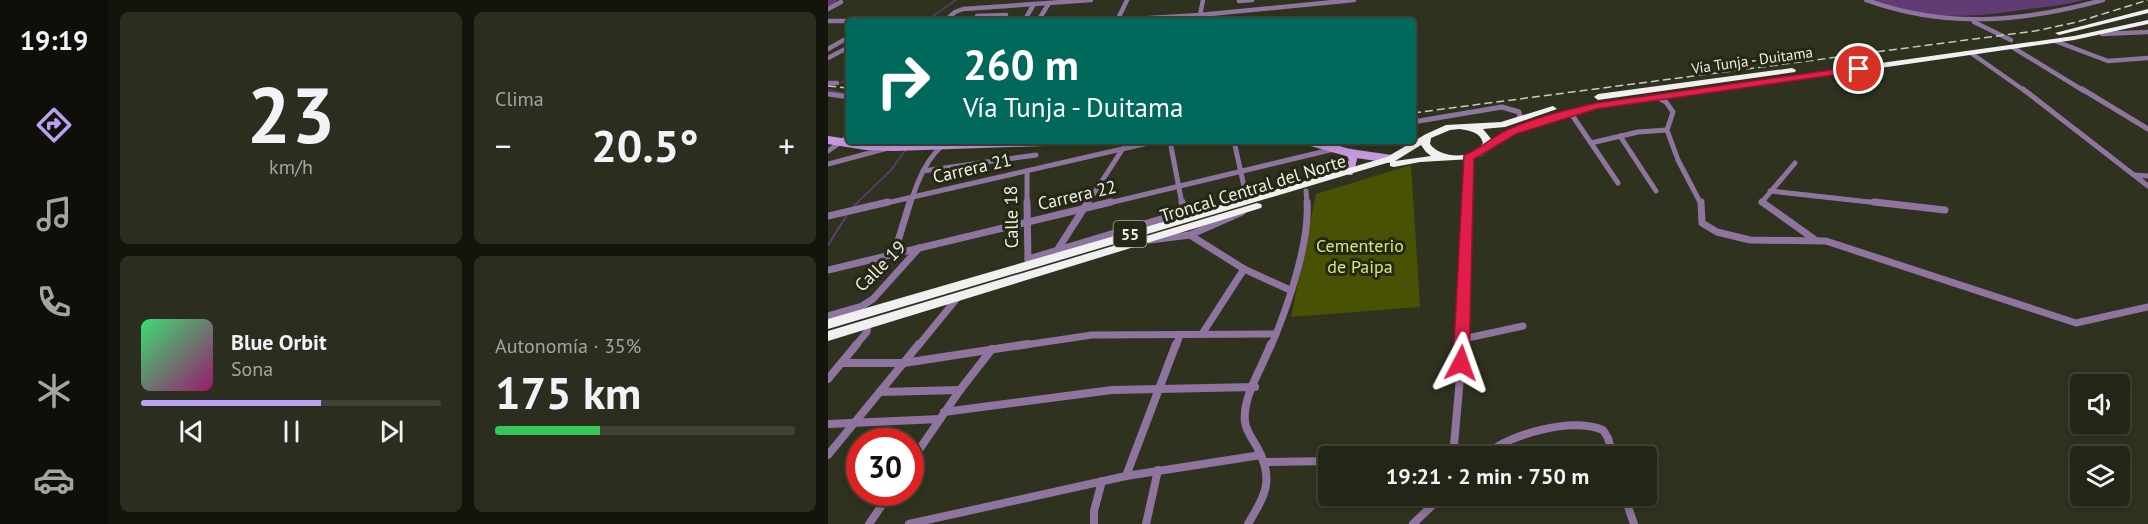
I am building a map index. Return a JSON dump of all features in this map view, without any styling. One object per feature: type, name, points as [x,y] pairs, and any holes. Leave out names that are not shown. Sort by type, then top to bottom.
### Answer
[{"type":"highway","name":"Vía Tunja - Duitama","points":[[1484,150],[1512,131],[1570,112],[1613,103],[1971,53],[2148,11]]},
{"type":"highway","name":"Vía Tunja - Duitama","points":[[1468,127],[1492,127],[1588,99],[1628,92],[2012,44],[2055,41],[2102,34],[2148,22]]},
{"type":"highway","points":[[1468,127],[1486,136],[1488,143],[1484,150]]},
{"type":"highway","name":"55","points":[[1427,137],[1440,129],[1468,127]]},
{"type":"highway","points":[[1427,137],[1425,144],[1429,150],[1437,156],[1449,158]]},
{"type":"highway","name":"Troncal Central del Norte","points":[[829,334],[867,325],[1145,240],[1391,159],[1405,153],[1427,137]]},
{"type":"highway","name":"55","points":[[1449,158],[1468,157],[1484,150]]},
{"type":"highway","name":"Troncal Central del Norte","points":[[829,334],[1028,261],[1306,191],[1407,161],[1449,158]]},
{"type":"street","points":[[949,18],[957,11],[1091,0]]},
{"type":"street","points":[[1119,18],[1127,0]]},
{"type":"street","points":[[1200,15],[1203,0]]},
{"type":"street","points":[[1239,1],[1252,0]]},
{"type":"street","points":[[1280,0],[1281,8]]},
{"type":"street","points":[[1151,18],[1354,0]]},
{"type":"street","points":[[1866,0],[1905,13],[1938,20],[1974,22],[2056,10],[2103,0]]},
{"type":"street","points":[[828,9],[841,2]]},
{"type":"street","points":[[1040,18],[1050,2]]},
{"type":"street","points":[[1026,18],[1034,4]]},
{"type":"street","points":[[977,16],[985,8]]},
{"type":"street","points":[[977,16],[1006,15],[1004,18]]},
{"type":"street","points":[[828,21],[846,21]]},
{"type":"street","points":[[1974,22],[2148,129]]},
{"type":"street","points":[[2102,34],[2148,32]]},
{"type":"street","points":[[828,49],[846,40]]},
{"type":"street","points":[[2055,41],[2108,61],[2148,58]]},
{"type":"street","points":[[828,43],[842,42]]},
{"type":"street","points":[[828,58],[846,49]]},
{"type":"street","points":[[1971,53],[2009,78],[2148,186]]},
{"type":"street","points":[[828,83],[837,83]]},
{"type":"street","points":[[828,94],[846,97]]},
{"type":"street","points":[[1657,97],[1666,102],[1673,112],[1667,130],[1678,160],[1701,201],[1701,218],[1707,228],[1750,239],[1778,242],[1814,239]]},
{"type":"street","points":[[1416,121],[1502,107],[1519,112],[1520,117],[1517,120]]},
{"type":"street","points":[[1570,112],[1618,183]]},
{"type":"street","points":[[1591,143],[1638,132],[1667,130]]},
{"type":"street","points":[[1620,136],[1656,190]]},
{"type":"street","points":[[828,151],[846,138]]},
{"type":"street","points":[[828,140],[846,143]]},
{"type":"street","points":[[862,144],[896,147],[932,144]]},
{"type":"street","points":[[894,254],[923,171],[938,144]]},
{"type":"street","name":"Carrera 21","points":[[828,216],[1145,144]]},
{"type":"street","points":[[1028,261],[1058,249],[1184,212],[1171,144]]},
{"type":"street","points":[[1145,240],[1190,235],[1250,204],[1235,144]]},
{"type":"street","points":[[1318,144],[1350,153],[1391,159]]},
{"type":"street","points":[[828,164],[896,147]]},
{"type":"street","name":"Carrera 22","points":[[828,270],[1334,149]]},
{"type":"street","points":[[1058,249],[1122,150]]},
{"type":"street","points":[[1350,153],[1353,159],[1350,171]]},
{"type":"street","points":[[923,171],[1036,154]]},
{"type":"street","points":[[1454,446],[1463,339],[1468,157]]},
{"type":"street","points":[[1795,163],[1762,199],[1763,204],[1814,239],[2076,323],[2148,307]]},
{"type":"street","name":"Calle 18","points":[[1027,171],[1028,261]]},
{"type":"street","points":[[2135,175],[2148,176]]},
{"type":"street","points":[[1770,190],[1945,210]]},
{"type":"street","points":[[1248,524],[1265,494],[1267,479],[1263,458],[1245,425],[1245,406],[1276,334],[1290,290],[1308,219],[1306,191]]},
{"type":"street","points":[[1190,235],[1244,269],[1290,290]]},
{"type":"street","name":"Calle 19","points":[[828,316],[862,306],[873,298],[920,248]]},
{"type":"street","points":[[828,277],[839,267]]},
{"type":"street","points":[[1202,334],[1244,269]]},
{"type":"street","points":[[828,455],[958,297]]},
{"type":"street","points":[[828,379],[867,332],[867,325]]},
{"type":"street","points":[[1463,339],[1523,326]]},
{"type":"street","points":[[842,363],[904,363],[1092,335],[1276,334]]},
{"type":"street","points":[[1126,476],[1180,335]]},
{"type":"street","points":[[924,442],[992,349]]},
{"type":"street","points":[[828,424],[942,415],[1112,390],[1255,387]]},
{"type":"street","points":[[880,392],[960,390]]},
{"type":"street","points":[[1497,446],[1504,441],[1533,431],[1590,426],[1601,428],[1606,433],[1610,446]]},
{"type":"street","points":[[909,524],[1158,470],[1263,458],[1318,460]]},
{"type":"street","points":[[1146,524],[1158,470]]},
{"type":"street","points":[[1094,524],[1094,511],[1102,481]]},
{"type":"street","points":[[869,524],[881,506]]},
{"type":"street","points":[[1413,524],[1432,506]]},
{"type":"street","points":[[1628,506],[1634,524]]},
{"type":"green space","name":"Cementerio de Paipa","points":[[1411,165],[1420,307],[1291,317],[1316,194]]},
{"type":"shaded area","points":[[1872,0],[2084,0],[2008,12],[1950,16],[1911,12]]},
{"type":"waterway","points":[[828,3],[834,0]]},
{"type":"waterway","points":[[930,18],[956,0]]},
{"type":"waterway","points":[[841,83],[846,78]]},
{"type":"waterway","points":[[828,90],[846,94]]},
{"type":"waterway","points":[[856,204],[891,170],[907,148]]},
{"type":"waterway","points":[[852,208],[856,204]]},
{"type":"waterway","points":[[828,245],[847,215]]},
{"type":"railway","points":[[1416,113],[2035,31],[2077,22],[2148,0]]},
{"type":"railway","points":[[828,86],[846,88]]},
{"type":"route","points":[[1461,363],[1468,157],[1478,154],[1512,131],[1596,106],[1859,69]]}]
